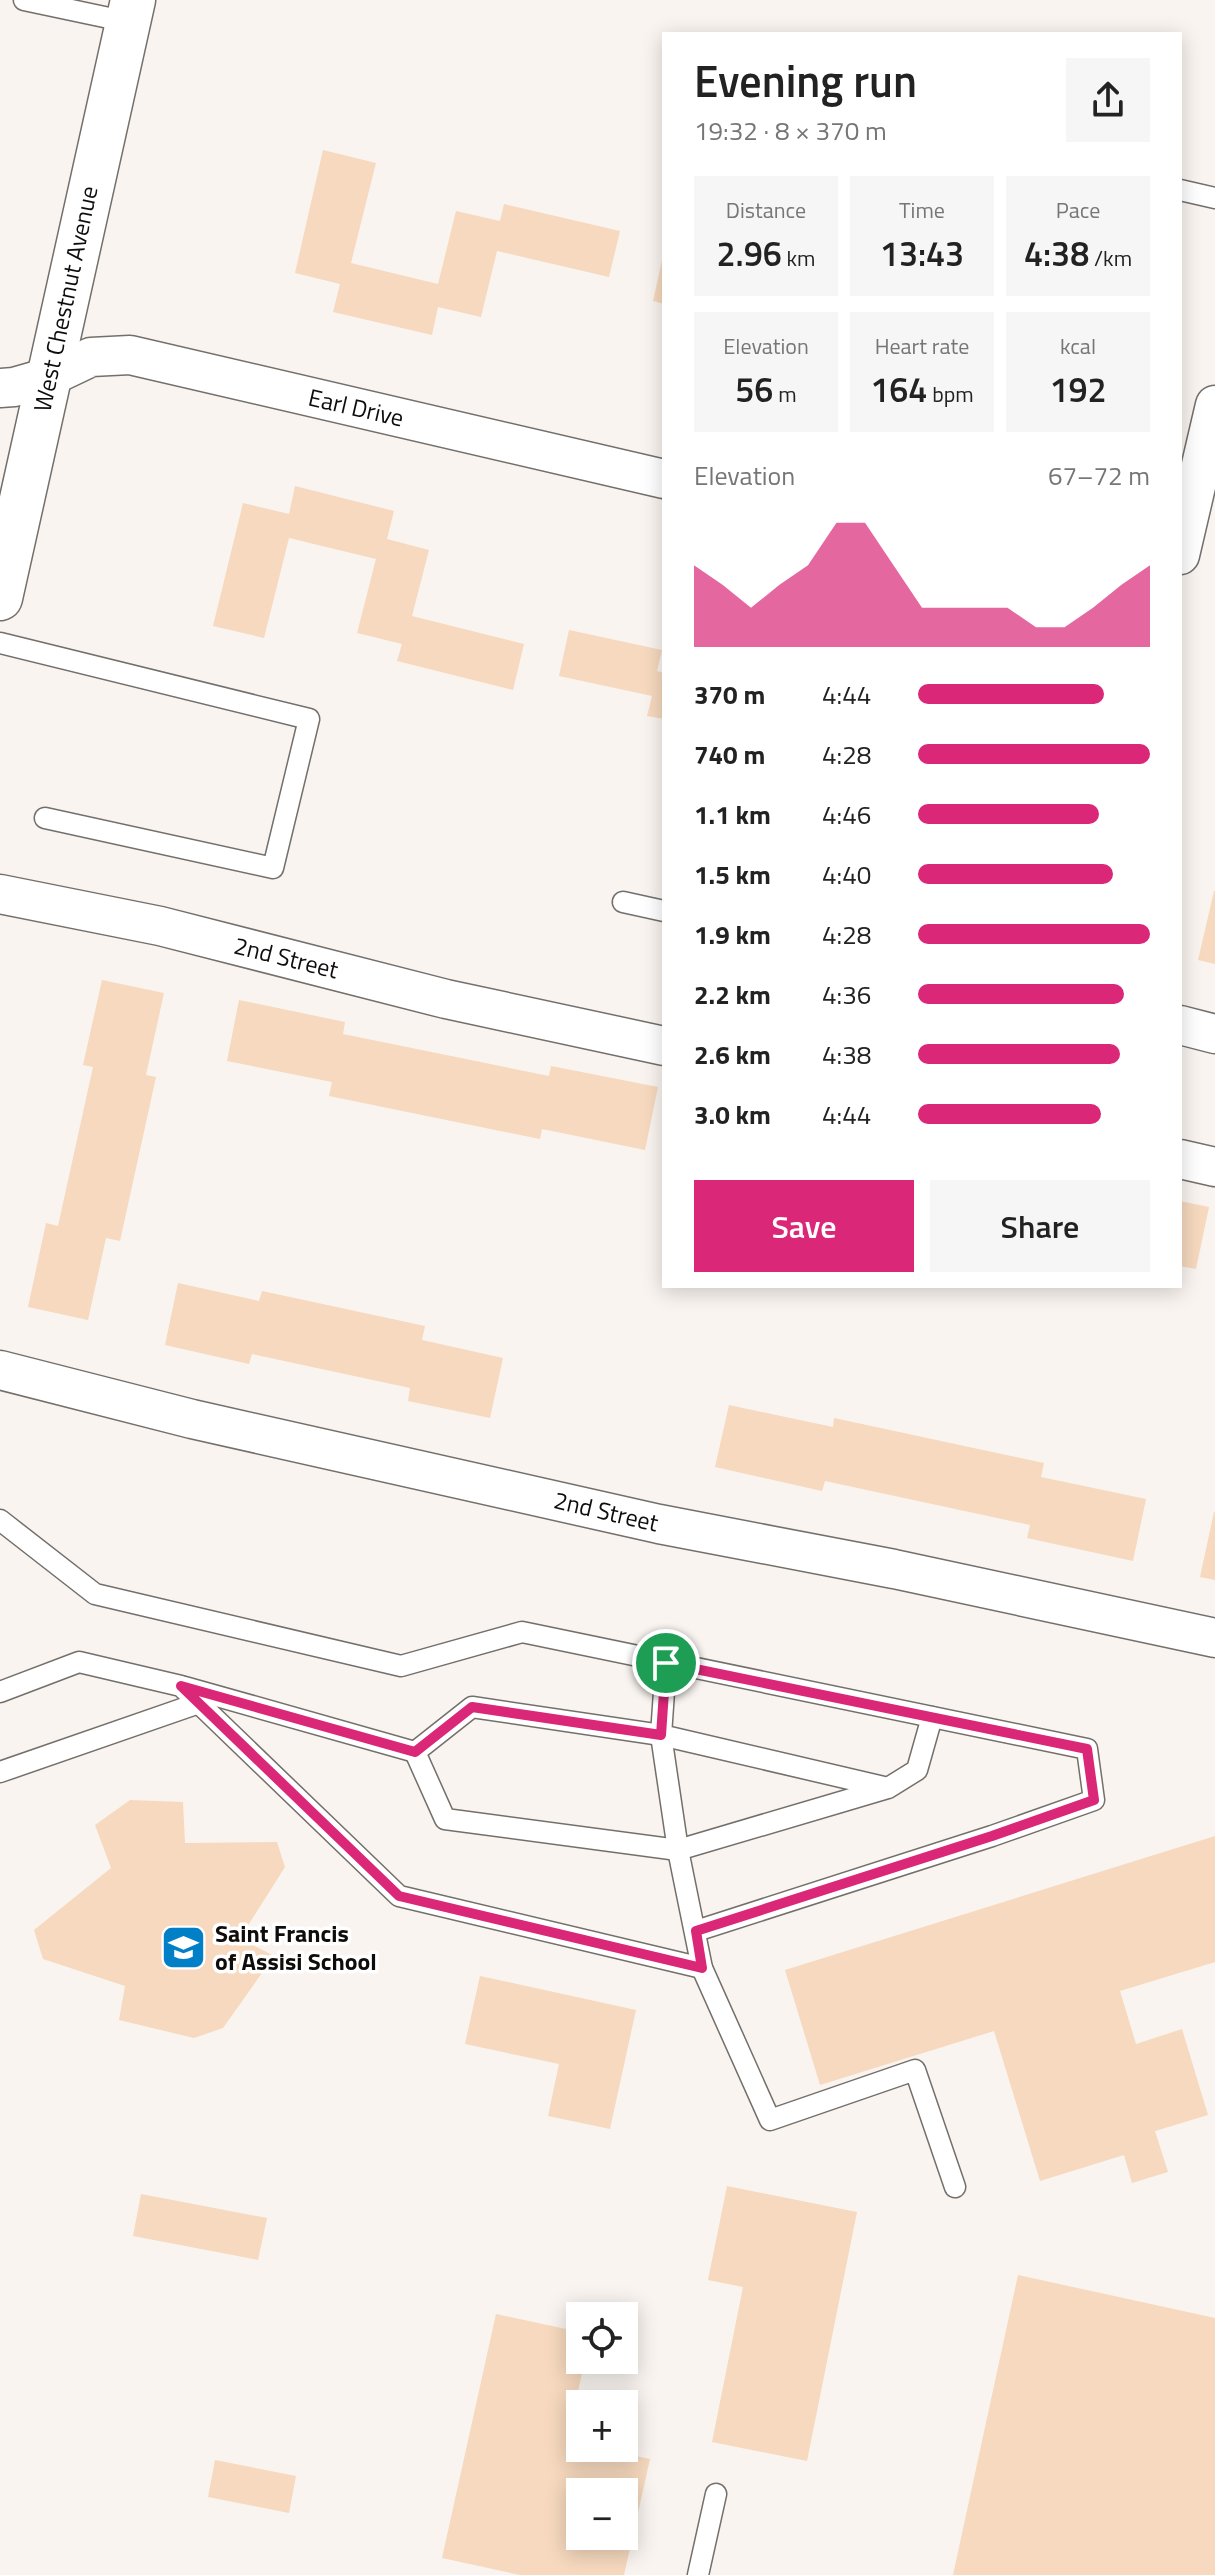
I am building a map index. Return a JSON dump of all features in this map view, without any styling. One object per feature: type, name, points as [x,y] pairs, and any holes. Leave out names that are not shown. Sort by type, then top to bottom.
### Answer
[{"type":"street","name":"West Chestnut Avenue","points":[[0,598],[130,11]]},
{"type":"street","name":"Earl Drive","points":[[0,388],[49,377],[91,357],[130,355],[662,479]]},
{"type":"street","points":[[1182,546],[1215,405]]},
{"type":"street","name":"2nd Street","points":[[0,894],[160,926],[446,999],[662,1046]]},
{"type":"street","points":[[1182,1026],[1215,1034]]},
{"type":"street","points":[[1182,1159],[1215,1167]]},
{"type":"street","name":"2nd Street","points":[[0,1370],[192,1419],[659,1524],[894,1569],[1215,1638]]},
{"type":"lane","points":[[24,0],[130,11]]},
{"type":"lane","points":[[1182,190],[1215,198]]},
{"type":"lane","points":[[0,643],[309,719],[273,868],[45,818]]},
{"type":"lane","points":[[623,902],[662,911]]},
{"type":"lane","points":[[0,1520],[95,1594],[401,1666],[522,1632],[1087,1749],[1094,1800],[696,1931]]},
{"type":"lane","points":[[0,1692],[79,1662],[181,1686],[415,1752]]},
{"type":"lane","points":[[666,1663],[661,1735],[678,1850],[702,1968],[770,2120],[915,2070],[955,2187]]},
{"type":"lane","points":[[181,1686],[399,1896],[702,1968]]},
{"type":"lane","points":[[0,1772],[199,1703]]},
{"type":"lane","points":[[415,1752],[472,1707],[661,1735],[888,1788]]},
{"type":"lane","points":[[415,1752],[445,1819],[678,1850],[888,1788],[917,1770],[932,1717]]},
{"type":"lane","points":[[698,2575],[716,2494]]},
{"type":"building","points":[[323,150],[376,163],[351,263],[438,284],[456,211],[500,221],[504,204],[620,231],[609,277],[497,251],[481,317],[438,307],[432,335],[333,312],[340,284],[295,273]]},
{"type":"building","points":[[662,260],[662,303],[653,301]]},
{"type":"building","points":[[295,486],[394,511],[387,539],[429,550],[412,616],[524,644],[513,690],[397,661],[402,644],[357,633],[376,559],[289,538],[264,638],[213,626],[243,503],[289,514]]},
{"type":"building","points":[[569,630],[662,650],[657,671],[662,672],[662,719],[647,716],[652,696],[559,676]]},
{"type":"building","points":[[1215,891],[1215,964],[1198,960]]},
{"type":"building","points":[[102,980],[164,993],[146,1075],[156,1077],[120,1241],[106,1238],[88,1320],[28,1307],[46,1223],[58,1226],[93,1067],[83,1065]]},
{"type":"building","points":[[239,1000],[345,1022],[343,1034],[549,1076],[551,1066],[658,1087],[645,1150],[542,1129],[540,1139],[329,1096],[332,1082],[227,1061]]},
{"type":"building","points":[[1182,1201],[1209,1207],[1196,1269],[1182,1266]]},
{"type":"building","points":[[178,1283],[259,1301],[262,1291],[425,1326],[422,1340],[503,1358],[490,1418],[408,1401],[410,1388],[252,1354],[249,1364],[165,1345]]},
{"type":"building","points":[[729,1405],[833,1427],[834,1418],[1044,1463],[1041,1477],[1146,1499],[1133,1561],[1027,1538],[1030,1525],[825,1481],[822,1491],[715,1467]]},
{"type":"building","points":[[1215,1512],[1215,1580],[1200,1577]]},
{"type":"building","points":[[130,1800],[183,1802],[185,1843],[277,1842],[285,1867],[240,1938],[274,1956],[223,2028],[194,2038],[119,2020],[125,1986],[43,1959],[34,1930],[111,1868],[95,1825]]},
{"type":"building","points":[[1215,1836],[1215,1962],[1120,1991],[1136,2044],[1182,2029],[1208,2115],[1155,2131],[1168,2172],[1132,2183],[1124,2155],[1040,2181],[994,2031],[820,2085],[785,1970]]},
{"type":"building","points":[[480,1976],[636,2010],[610,2129],[548,2116],[559,2064],[465,2044]]},
{"type":"building","points":[[727,2186],[857,2212],[807,2461],[712,2442],[743,2287],[708,2280]]},
{"type":"building","points":[[141,2194],[267,2218],[258,2260],[133,2236]]},
{"type":"building","points":[[1018,2275],[1215,2318],[1215,2575],[953,2575]]},
{"type":"building","points":[[496,2314],[566,2329],[566,2374],[582,2374],[578,2390],[566,2390],[566,2462],[638,2462],[638,2456],[650,2459],[638,2513],[638,2478],[566,2478],[566,2550],[630,2550],[624,2575],[520,2575],[442,2558]]},
{"type":"building","points":[[215,2460],[296,2476],[289,2513],[208,2497]]},
{"type":"place","name":"Saint Francis of Assisi School","points":[[184,1948]]},
{"type":"route","points":[[666,1663],[1087,1749],[1094,1800],[696,1931],[702,1968],[399,1896],[181,1686],[415,1752],[472,1707],[661,1735],[666,1663]]}]
